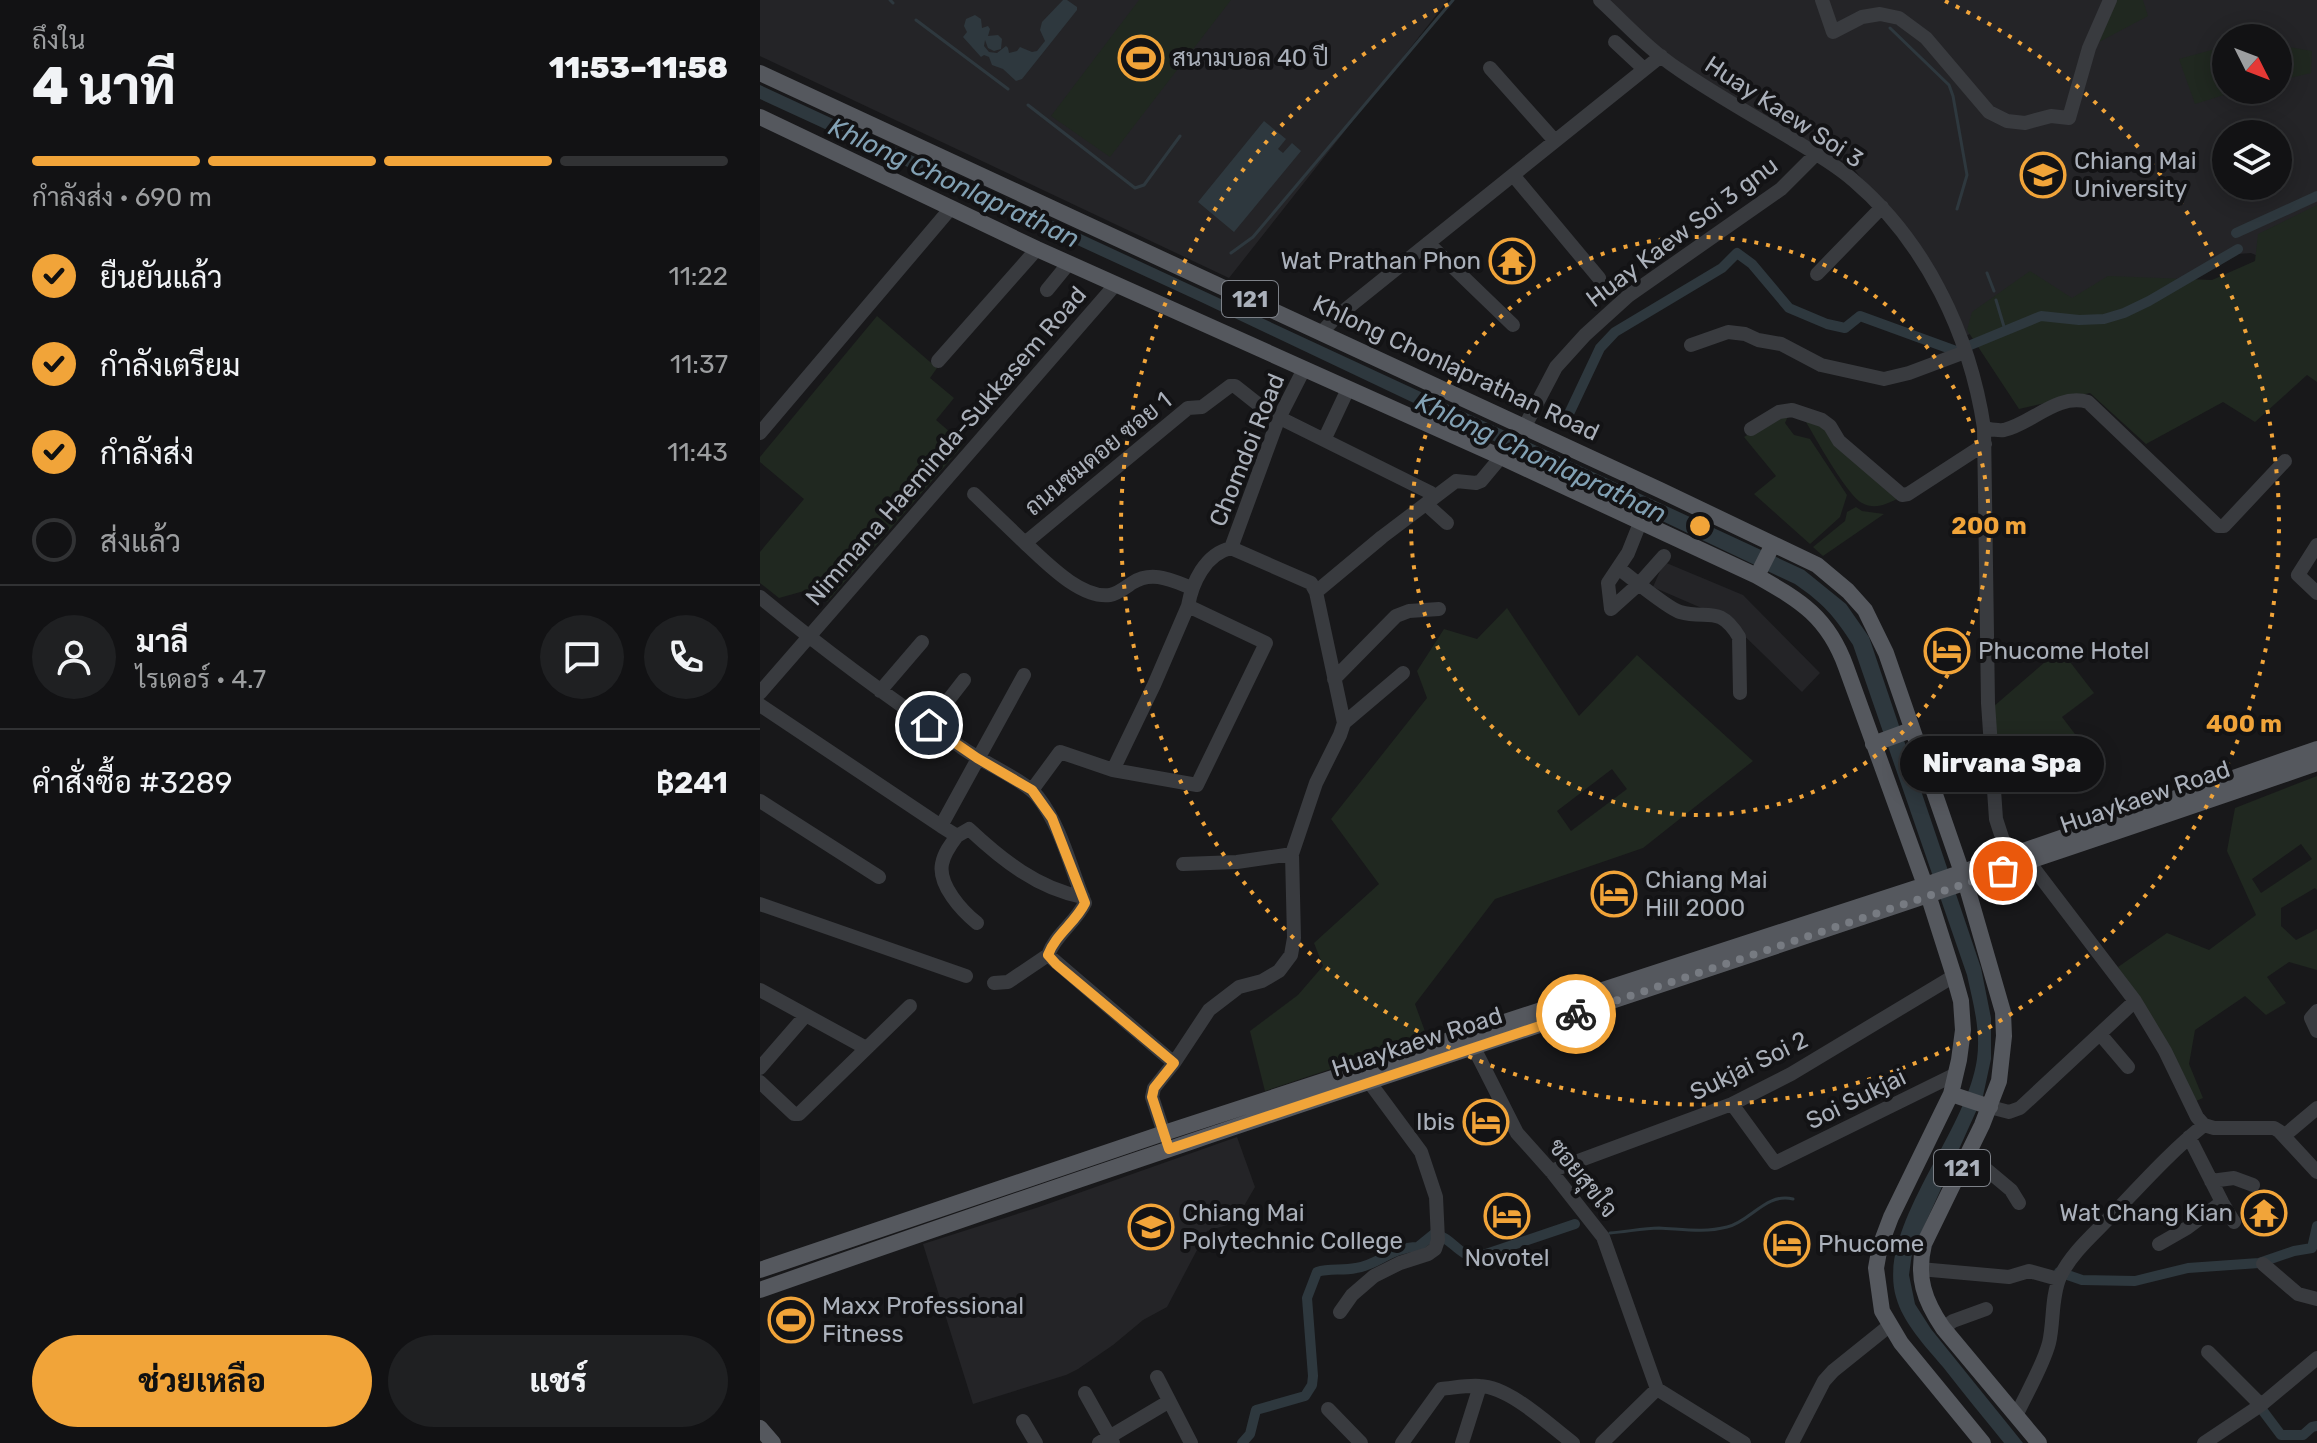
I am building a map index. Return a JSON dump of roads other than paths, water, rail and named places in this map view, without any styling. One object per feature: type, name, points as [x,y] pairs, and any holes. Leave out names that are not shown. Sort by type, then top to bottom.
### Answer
[{"type":"main road","name":"Khlong Chonlaprathan Road","points":[[760,73],[1525,426]]},
{"type":"main road","name":"121","points":[[760,117],[1037,249],[1501,457],[1640,523],[1758,573],[1809,608],[1828,629],[1843,658],[1878,742],[1961,1001],[1963,1030],[1951,1094],[1880,1246],[1876,1268],[1882,1311],[1889,1326],[1983,1443]]},
{"type":"main road","name":"121","points":[[1525,426],[1771,547],[1817,565],[1865,610],[1886,653],[1908,732],[1964,878],[2003,1012],[2003,1059],[1999,1081],[1990,1107],[1924,1244],[1920,1269],[1924,1295],[1943,1328],[2039,1443]]},
{"type":"main road","points":[[1758,573],[1771,547]]},
{"type":"main road","points":[[1878,742],[1908,732]]},
{"type":"main road","name":"Huaykaew Road","points":[[1964,878],[2008,856],[2317,749]]},
{"type":"main road","name":"Huaykaew Road","points":[[760,1270],[1166,1141],[1926,890],[2029,862],[2317,763]]},
{"type":"main road","name":"Huaykaew Road","points":[[760,1290],[1166,1141],[1370,1083],[1471,1041]]},
{"type":"main road","points":[[1951,1094],[1990,1107]]},
{"type":"main road","points":[[760,1428],[773,1443]]},
{"type":"street","name":"Huay Kaew Soi 3","points":[[1600,0],[1661,56],[1687,75],[1852,178],[1907,237],[1937,282],[1963,347],[1981,406],[1988,703],[1996,819],[2008,856]]},
{"type":"street","points":[[1822,0],[1833,32],[1862,17],[1880,14],[1899,18],[1926,38],[1989,112],[2007,121],[2025,123],[2051,116],[2069,118],[2089,48],[2110,0]]},
{"type":"street","points":[[1615,42],[1644,69]]},
{"type":"street","points":[[1322,332],[1335,318],[1661,56]]},
{"type":"street","points":[[1490,68],[1555,141]]},
{"type":"street","name":"Huay Kaew Soi 3 gnu","points":[[1525,426],[1556,367],[1585,335],[1628,296],[1781,189],[1816,154]]},
{"type":"street","points":[[1513,175],[1599,278]]},
{"type":"street","points":[[1817,274],[1882,207]]},
{"type":"street","points":[[760,433],[951,208]]},
{"type":"street","points":[[1428,243],[1513,325]]},
{"type":"street","points":[[938,361],[1037,249]]},
{"type":"street","points":[[1047,290],[1069,263]]},
{"type":"street","name":"Nimmana Haeminda-Sukkasem Road","points":[[760,693],[1116,284]]},
{"type":"street","points":[[1691,345],[1728,332],[1745,334],[1781,344],[1821,365],[1884,379],[1909,373],[1963,347]]},
{"type":"street","name":"Chomdoi Road","points":[[1231,548],[1304,369]]},
{"type":"street","name":"ถนนชมดอย ซอย 1","points":[[1192,588],[1152,575],[1139,578],[1109,595],[1088,591],[1077,587],[1025,543],[1188,408],[1202,407],[1230,386],[1235,386],[1282,420]]},
{"type":"street","points":[[1325,438],[1348,389]]},
{"type":"street","points":[[1751,429],[1779,412],[1792,410],[1822,420],[1830,426],[1839,441],[1902,495],[1918,488],[1984,436],[2077,399],[2088,402],[2218,526],[2224,526],[2285,461]]},
{"type":"street","points":[[1282,420],[1325,438],[1428,498],[1447,523]]},
{"type":"street","points":[[1316,592],[1428,498],[1456,481],[1481,481],[1501,457]]},
{"type":"street","points":[[974,494],[1025,543]]},
{"type":"street","points":[[1640,523],[1634,540],[1608,583],[1611,609],[1664,556]]},
{"type":"street","points":[[2317,545],[2298,575],[2317,593]]},
{"type":"street","points":[[1113,770],[1154,685],[1188,606],[1192,588],[1210,559],[1222,550],[1231,548],[1311,583],[1316,592],[1344,723],[1316,783],[1292,854],[1294,938],[1291,955],[1279,971],[1262,981],[1239,987],[1209,1010],[1154,1088],[1152,1097],[1166,1141]]},
{"type":"street","points":[[1618,568],[1679,612],[1718,615],[1735,631],[1739,637],[1740,693]]},
{"type":"street","points":[[760,597],[880,691],[977,758],[1032,790],[1052,818],[1085,903],[1080,914],[1051,946],[1048,955],[1008,982],[994,983]]},
{"type":"street","points":[[1032,790],[1060,752],[1113,770],[1197,785],[1266,643],[1188,606]]},
{"type":"street","points":[[1334,679],[1396,616],[1409,611],[1439,609]]},
{"type":"street","points":[[880,691],[922,642]]},
{"type":"street","points":[[1344,723],[1403,673]]},
{"type":"street","points":[[941,826],[1024,675]]},
{"type":"street","points":[[929,725],[964,680]]},
{"type":"street","points":[[760,705],[957,836]]},
{"type":"street","points":[[760,801],[879,877]]},
{"type":"street","points":[[977,923],[964,912],[943,880],[941,866],[957,836],[969,829],[992,851],[1026,875],[1065,894],[1083,897]]},
{"type":"street","points":[[1183,864],[1237,862],[1292,854]]},
{"type":"street","points":[[2029,862],[2135,1001],[2204,1125],[2214,1128],[2274,1128],[2317,1172]]},
{"type":"street","points":[[760,904],[966,976]]},
{"type":"street","points":[[1048,955],[1174,1063]]},
{"type":"street","name":"Sukjai Soi 2","points":[[1551,1171],[1732,1104],[1791,1074],[1954,976]]},
{"type":"street","points":[[760,990],[866,1048]]},
{"type":"street","points":[[1990,1107],[2009,1112],[2020,1108],[2135,1001]]},
{"type":"street","points":[[760,1082],[794,1114],[799,1114],[910,1006]]},
{"type":"street","points":[[2317,1011],[2311,1018],[2317,1031]]},
{"type":"street","points":[[760,1068],[806,1015]]},
{"type":"street","points":[[2100,1034],[2128,1067]]},
{"type":"street","name":"ซอยสุขใจ","points":[[1471,1041],[1517,1133],[1603,1237],[1657,1389]]},
{"type":"street","name":"Soi Sukjai","points":[[1732,1104],[1775,1163],[1956,1074]]},
{"type":"street","points":[[1340,1312],[1352,1295],[1374,1276],[1435,1249],[1438,1236],[1436,1197],[1421,1152],[1370,1083]]},
{"type":"street","points":[[2284,1136],[2317,1108]]},
{"type":"street","points":[[2016,1416],[2048,1347],[2061,1275],[2075,1253],[2204,1125]]},
{"type":"street","points":[[2189,1137],[2234,1222]]},
{"type":"street","points":[[1968,1154],[2011,1190],[2019,1203]]},
{"type":"street","points":[[2211,1181],[2234,1178],[2253,1185]]},
{"type":"street","points":[[2159,1244],[2222,1202]]},
{"type":"street","points":[[2263,1264],[2298,1294],[2317,1299]]},
{"type":"street","points":[[1920,1269],[2009,1277],[2029,1271],[2061,1275]]},
{"type":"street","points":[[1943,1328],[1986,1309]]},
{"type":"street","points":[[1792,1443],[1824,1381],[1889,1326]]},
{"type":"street","points":[[2208,1352],[2261,1405]]},
{"type":"street","points":[[2209,1442],[2261,1405],[2317,1358]]},
{"type":"street","points":[[1157,1377],[1191,1443]]},
{"type":"street","points":[[1402,1443],[1441,1389],[1480,1386],[1508,1395],[1573,1443]]},
{"type":"street","points":[[1462,1443],[1480,1386]]},
{"type":"street","points":[[1602,1443],[1657,1389],[1744,1443]]},
{"type":"street","points":[[1085,1393],[1107,1441],[1168,1402]]},
{"type":"street","points":[[1328,1409],[1361,1443]]},
{"type":"street","points":[[1023,1421],[1036,1443]]},
{"type":"water","points":[[1063,0],[1077,7],[1077,10],[1022,79],[1016,81],[1003,69],[992,65],[989,57],[981,57],[963,37],[967,32],[964,26],[966,19],[975,15],[981,19],[982,28],[988,26],[990,29],[988,36],[998,35],[1002,39],[1001,49],[994,51],[988,48],[985,40],[984,46],[989,52],[997,53],[1006,46],[1009,53],[1020,47],[1037,51],[1045,41],[1040,30],[1042,22]]},
{"type":"water","name":"Khlong Chonlaprathan","points":[[760,85],[1804,570],[1846,604],[1869,637],[1981,968],[1991,1018],[1991,1059],[1983,1096],[1912,1253],[1909,1275],[1915,1304],[1931,1329],[2023,1443],[2004,1443],[1916,1334],[1896,1297],[1893,1270],[1899,1241],[1910,1210],[1970,1087],[1977,1059],[1977,1027],[1967,975],[1853,645],[1828,611],[1795,584],[1201,302],[760,99]]},
{"type":"water","points":[[1264,121],[1286,139],[1278,149],[1283,153],[1292,143],[1301,151],[1234,232],[1198,202]]},
{"type":"waterway","points":[[890,0],[893,3]]},
{"type":"waterway","points":[[1231,253],[1253,237],[1453,0]]},
{"type":"waterway","points":[[916,20],[1008,89]]},
{"type":"waterway","points":[[1890,28],[1949,85],[1967,175],[1957,209]]},
{"type":"waterway","points":[[1028,105],[1135,188],[1144,185],[1180,136]]},
{"type":"waterway","points":[[2236,233],[2317,196]]},
{"type":"waterway","points":[[1566,420],[1600,348],[1615,332],[1722,268],[1737,253],[1752,264],[1789,308],[1845,328],[1860,316],[1956,351],[2041,316],[2079,320],[2104,319],[2124,313],[2238,249]]},
{"type":"waterway","points":[[1987,273],[1994,291]]},
{"type":"waterway","points":[[1996,300],[2005,330]]},
{"type":"waterway","points":[[1610,1233],[1653,1228],[1718,1229],[1735,1224],[1766,1203],[1783,1198],[1793,1199]]},
{"type":"waterway","points":[[1242,1443],[1250,1434],[1256,1410],[1305,1396],[1312,1385],[1307,1298],[1317,1272],[1364,1266],[1400,1250],[1418,1247],[1434,1234],[1470,1256],[1477,1257],[1575,1224]]},
{"type":"waterway","points":[[2059,1272],[2082,1280],[2135,1281],[2188,1268],[2259,1263],[2312,1248],[2317,1226]]},
{"type":"waterway","points":[[2263,1411],[2281,1435],[2303,1435],[2317,1426]]},
{"type":"place","name":"สนามบอล 40 ปี","points":[[1141,58]]},
{"type":"place","name":"Chiang Mai University","points":[[2043,175]]},
{"type":"place","name":"Wat Prathan Phon","points":[[1512,261]]},
{"type":"place","name":"Phucome Hotel","points":[[1947,651]]},
{"type":"place","name":"Nirvana Spa","points":[[2003,871]]},
{"type":"place","name":"Chiang Mai Hill 2000","points":[[1614,894]]},
{"type":"place","name":"Ibis","points":[[1486,1122]]},
{"type":"place","name":"Wat Chang Kian","points":[[2264,1213]]},
{"type":"place","name":"Novotel","points":[[1507,1216]]},
{"type":"place","name":"Chiang Mai Polytechnic College","points":[[1151,1227]]},
{"type":"place","name":"Phucome","points":[[1787,1244]]},
{"type":"place","name":"Maxx Professional Fitness","points":[[791,1320]]}]
